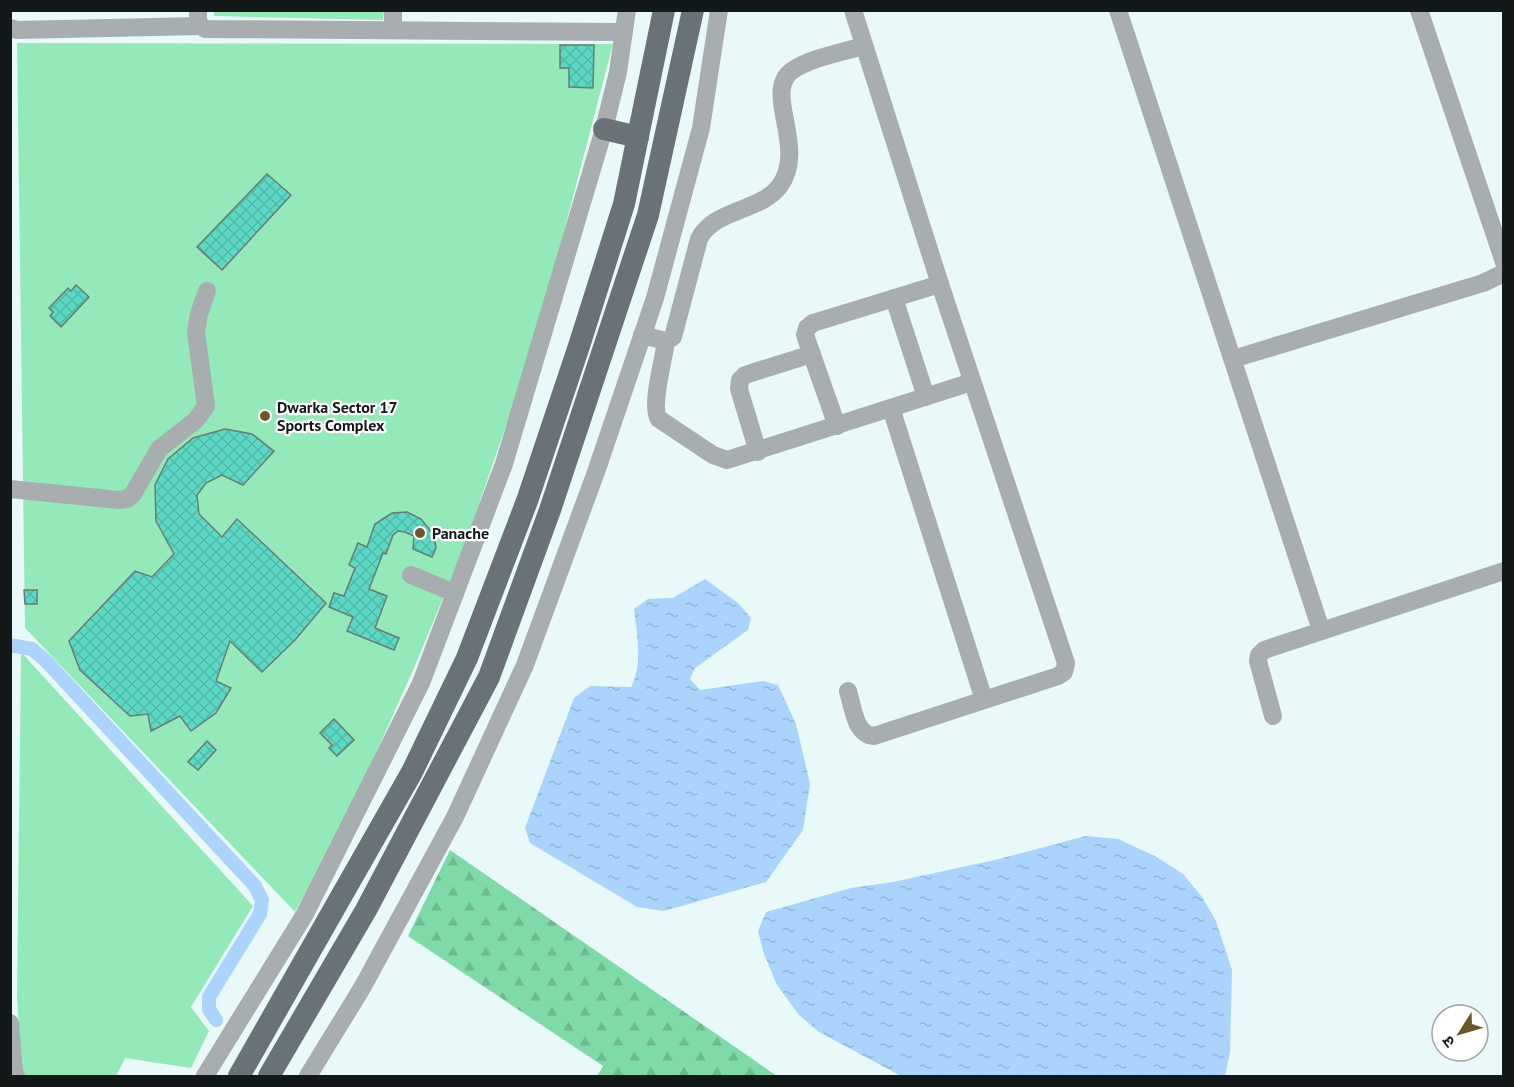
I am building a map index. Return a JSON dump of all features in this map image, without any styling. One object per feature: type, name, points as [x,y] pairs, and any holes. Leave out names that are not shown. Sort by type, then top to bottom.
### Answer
[{"type":"main road","points":[[239,1077],[406,783],[467,658],[527,501],[624,204],[664,10]]},
{"type":"main road","points":[[269,1077],[366,910],[489,677],[550,510],[648,215],[693,10]]},
{"type":"main road","points":[[604,129],[638,137]]},
{"type":"street","points":[[205,1077],[305,914],[421,684],[504,464],[604,129],[618,72],[627,10]]},
{"type":"street","points":[[308,1077],[362,988],[454,817],[525,665],[596,472],[655,298],[701,128],[719,10]]},
{"type":"street","points":[[848,692],[860,731],[866,736],[874,736],[1058,676],[1064,672],[1066,663],[940,284],[853,10]]},
{"type":"street","points":[[1118,10],[1321,630]]},
{"type":"street","points":[[1419,10],[1503,262]]},
{"type":"street","points":[[10,28],[17,30],[199,18],[205,29],[393,20],[624,32]]},
{"type":"street","points":[[642,335],[666,340],[674,337],[702,234],[719,220],[772,194],[780,186],[787,172],[790,148],[781,90],[786,76],[804,64],[863,46]]},
{"type":"street","points":[[1233,359],[1483,283],[1503,273]]},
{"type":"street","points":[[837,426],[805,335],[807,328],[813,323],[940,284]]},
{"type":"street","points":[[10,489],[124,500],[130,497],[159,449],[196,420],[206,406],[196,332],[207,291]]},
{"type":"street","points":[[894,298],[926,397]]},
{"type":"street","points":[[666,340],[655,396],[655,409],[659,419],[722,459],[734,460],[972,382]]},
{"type":"street","points":[[758,452],[739,388],[740,380],[745,375],[812,354]]},
{"type":"street","points":[[891,408],[984,700]]},
{"type":"street","points":[[1273,716],[1258,661],[1259,655],[1271,647],[1503,571]]},
{"type":"street","points":[[411,575],[455,593]]},
{"type":"street","points":[[10,1023],[16,1077]]},
{"type":"green space","points":[[214,11],[384,11],[383,20],[214,16]]},
{"type":"green space","name":"Dwarka Sector 17 Sports Complex","points":[[17,43],[613,44],[535,342],[463,550],[414,668],[340,833],[295,912],[25,628]]},
{"type":"green space","points":[[21,652],[253,906],[191,1007],[209,1031],[191,1068],[125,1058],[116,1076],[25,1076],[22,1074],[17,997]]},
{"type":"green space","points":[[450,850],[777,1076],[597,1076],[603,1066],[408,936]]},
{"type":"water","points":[[705,579],[738,603],[751,618],[748,630],[695,668],[690,679],[700,690],[763,681],[778,685],[796,724],[810,784],[803,830],[766,882],[664,911],[637,907],[530,843],[525,828],[574,698],[590,686],[631,687],[638,659],[634,609],[648,599],[673,598]]},
{"type":"water","points":[[1086,836],[1118,839],[1155,856],[1183,874],[1202,897],[1216,921],[1232,970],[1230,1052],[1225,1076],[901,1076],[819,1032],[799,1015],[777,985],[764,954],[758,931],[766,912],[851,888],[893,882],[995,860]]},
{"type":"building","points":[[560,45],[594,45],[593,88],[569,87],[569,68],[560,68]]},
{"type":"building","points":[[267,174],[291,195],[222,270],[197,247]]},
{"type":"building","points":[[76,285],[89,297],[61,327],[50,316],[53,312],[49,308],[68,288],[71,291]]},
{"type":"building","points":[[225,429],[252,434],[274,451],[243,485],[222,475],[206,483],[197,495],[199,514],[222,537],[237,519],[326,603],[295,640],[262,672],[230,641],[216,681],[231,688],[216,713],[191,731],[180,716],[151,731],[148,714],[130,716],[80,670],[69,641],[135,571],[152,577],[174,554],[156,521],[155,485],[168,459],[193,438]]},
{"type":"building","points":[[407,512],[421,519],[434,535],[436,548],[432,557],[413,549],[414,536],[398,531],[393,535],[386,554],[383,553],[369,589],[387,596],[375,628],[399,638],[394,650],[347,631],[353,617],[329,607],[334,593],[344,596],[355,568],[349,565],[358,543],[367,547],[375,524],[392,513]]},
{"type":"building","points":[[24,590],[37,590],[37,604],[25,604]]},
{"type":"building","points":[[334,719],[354,740],[337,756],[329,748],[332,745],[320,733]]},
{"type":"building","points":[[207,741],[216,750],[198,770],[188,762]]},
{"type":"waterway","points":[[10,645],[32,649],[46,661],[255,886],[262,900],[260,914],[209,997],[209,1009],[216,1020]]},
{"type":"place","name":"Dwarka Sector 17 Sports Complex","points":[[265,416]]},
{"type":"place","name":"Panache","points":[[420,533]]}]
